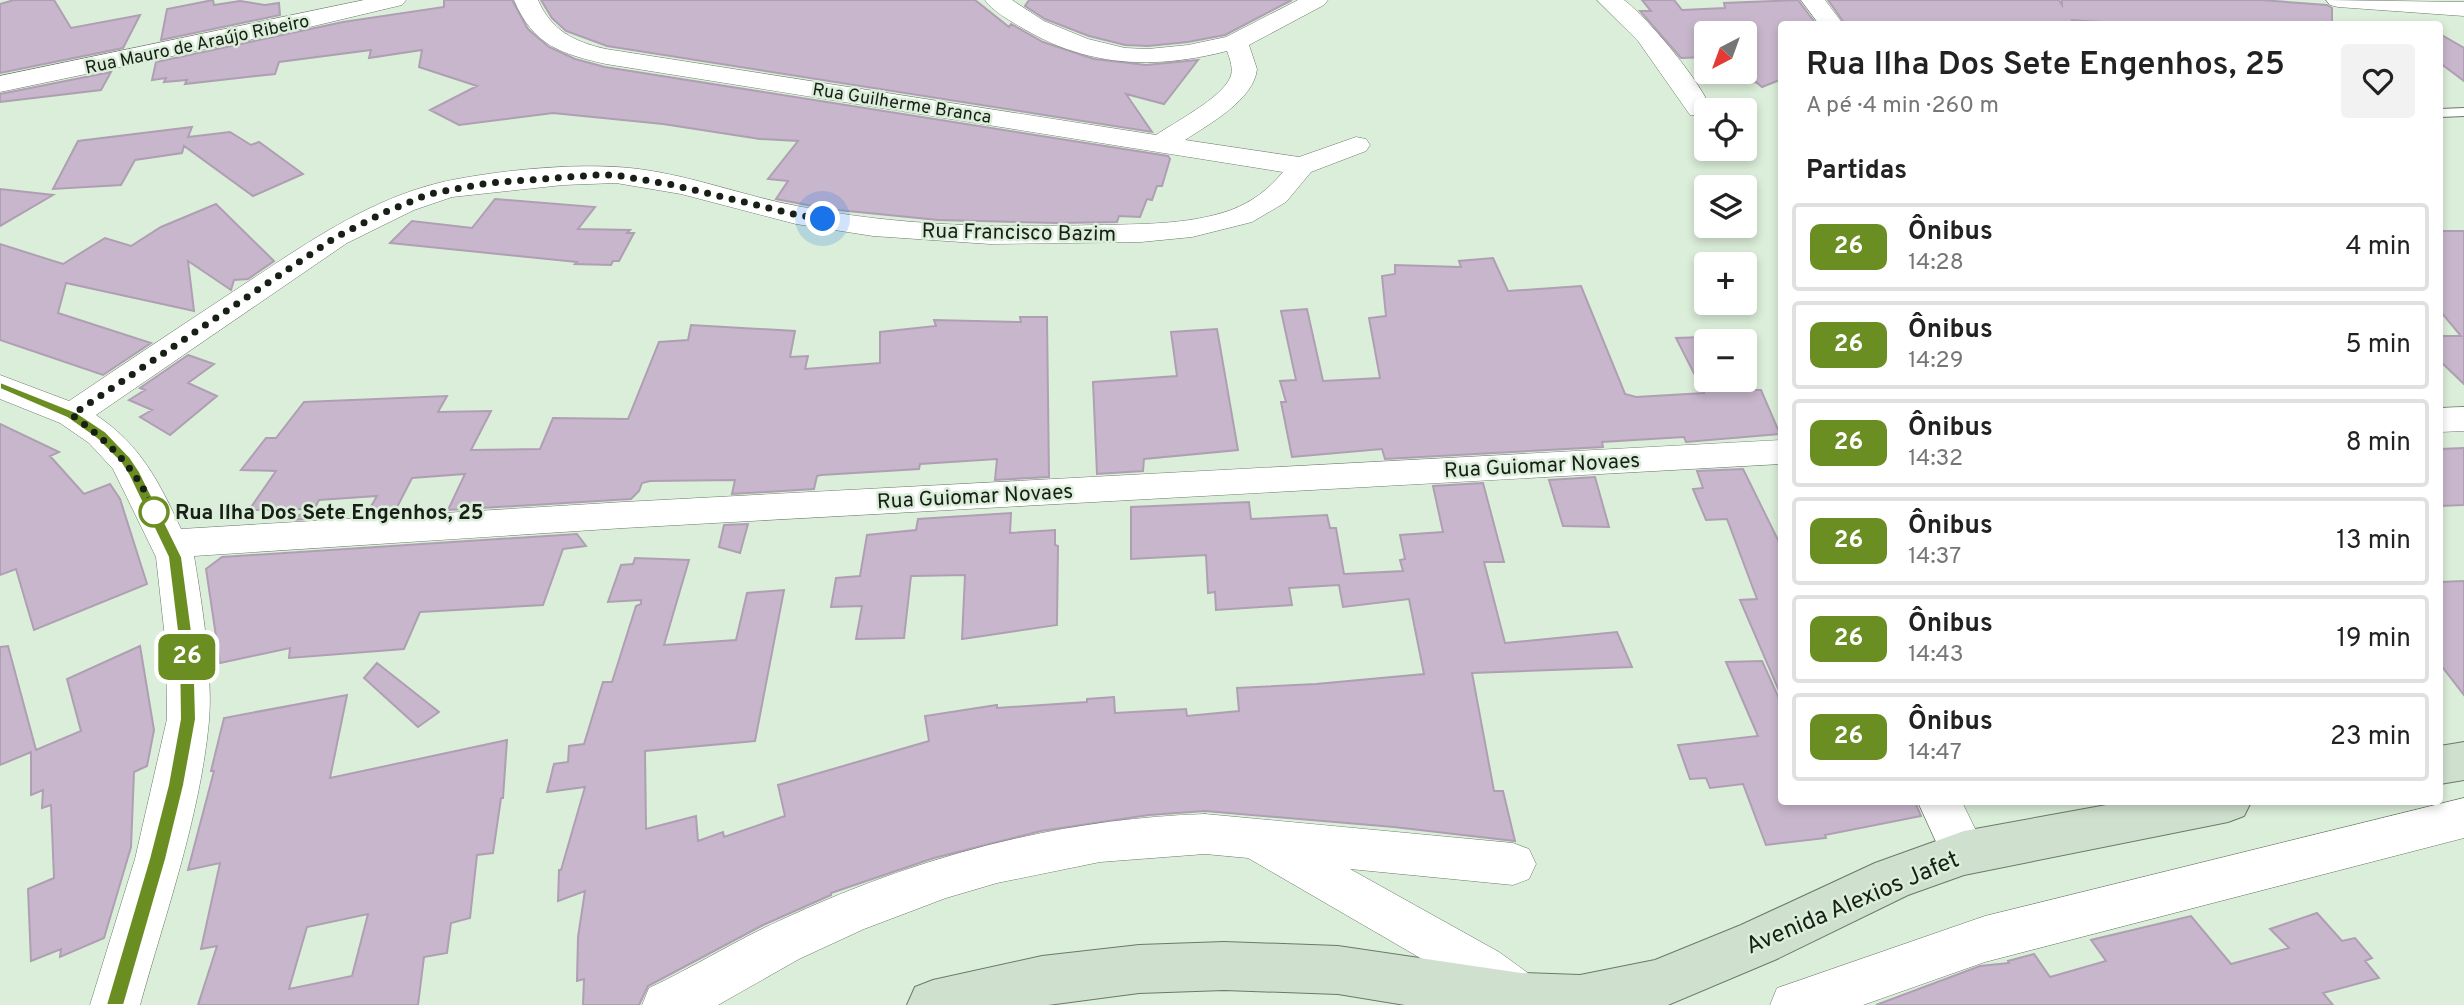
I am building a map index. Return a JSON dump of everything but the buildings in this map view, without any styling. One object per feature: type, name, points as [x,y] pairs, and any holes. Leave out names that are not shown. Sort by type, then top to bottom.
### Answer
[{"type":"main road","points":[[2443,764],[2464,761]]},
{"type":"main road","name":"Avenida Alexios Jafet","points":[[933,1005],[1042,981],[1139,969],[1224,966],[1338,970],[1523,1002],[1580,1000],[1656,985],[1759,942],[1892,879],[1964,853],[2212,805]]},
{"type":"street","points":[[335,0],[369,8]]},
{"type":"street","name":"Rua Mauro de Araújo Ribeiro","points":[[0,84],[369,8],[394,0]]},
{"type":"street","name":"Rua Guilherme Branca","points":[[526,0],[531,17],[549,35],[576,50],[640,63],[1301,166]]},
{"type":"street","points":[[997,0],[1020,18],[1061,40],[1105,52],[1170,56],[1235,42],[1316,0]]},
{"type":"street","points":[[1608,0],[1620,8],[1645,36],[1694,101]]},
{"type":"street","points":[[1813,0],[1829,21]]},
{"type":"street","points":[[2346,9],[2464,9]]},
{"type":"street","points":[[1162,144],[1219,102],[1242,79],[1244,63],[1235,42]]},
{"type":"street","points":[[1301,166],[1356,145]]},
{"type":"street","name":"Rua Francisco Bazim","points":[[72,415],[336,237],[429,194],[488,183],[615,175],[673,185],[798,215],[860,224],[987,236],[1160,232],[1215,224],[1269,204],[1282,193],[1301,166]]},
{"type":"street","points":[[0,386],[72,415],[101,435],[126,460],[144,490],[175,557],[186,647],[188,719],[158,859],[115,1005]]},
{"type":"street","points":[[2443,420],[2464,419]]},
{"type":"street","name":"Rua Guiomar Novaes","points":[[169,544],[638,514],[1778,458]]},
{"type":"street","points":[[1941,805],[1964,853]]},
{"type":"street","points":[[1795,1005],[1985,939],[2464,818]]},
{"type":"street","points":[[667,1005],[798,935],[932,880],[1066,848],[1166,834],[1251,837],[1513,864]]},
{"type":"street","points":[[1251,837],[1482,968],[1523,1002]]},
{"type":"lane","points":[[2443,113],[2464,112]]},
{"type":"bus line","name":"26","points":[[0,386],[72,415],[101,435],[126,460],[144,490],[175,557],[186,647],[188,719],[158,859],[115,1005]]},
{"type":"place","name":"Rua Ilha Dos Sete Engenhos, 25","points":[[154,512]]},
{"type":"route","points":[[154,512],[126,460],[101,435],[72,415],[336,237],[383,213],[429,194],[488,183],[615,175],[673,185],[823,219]]}]
